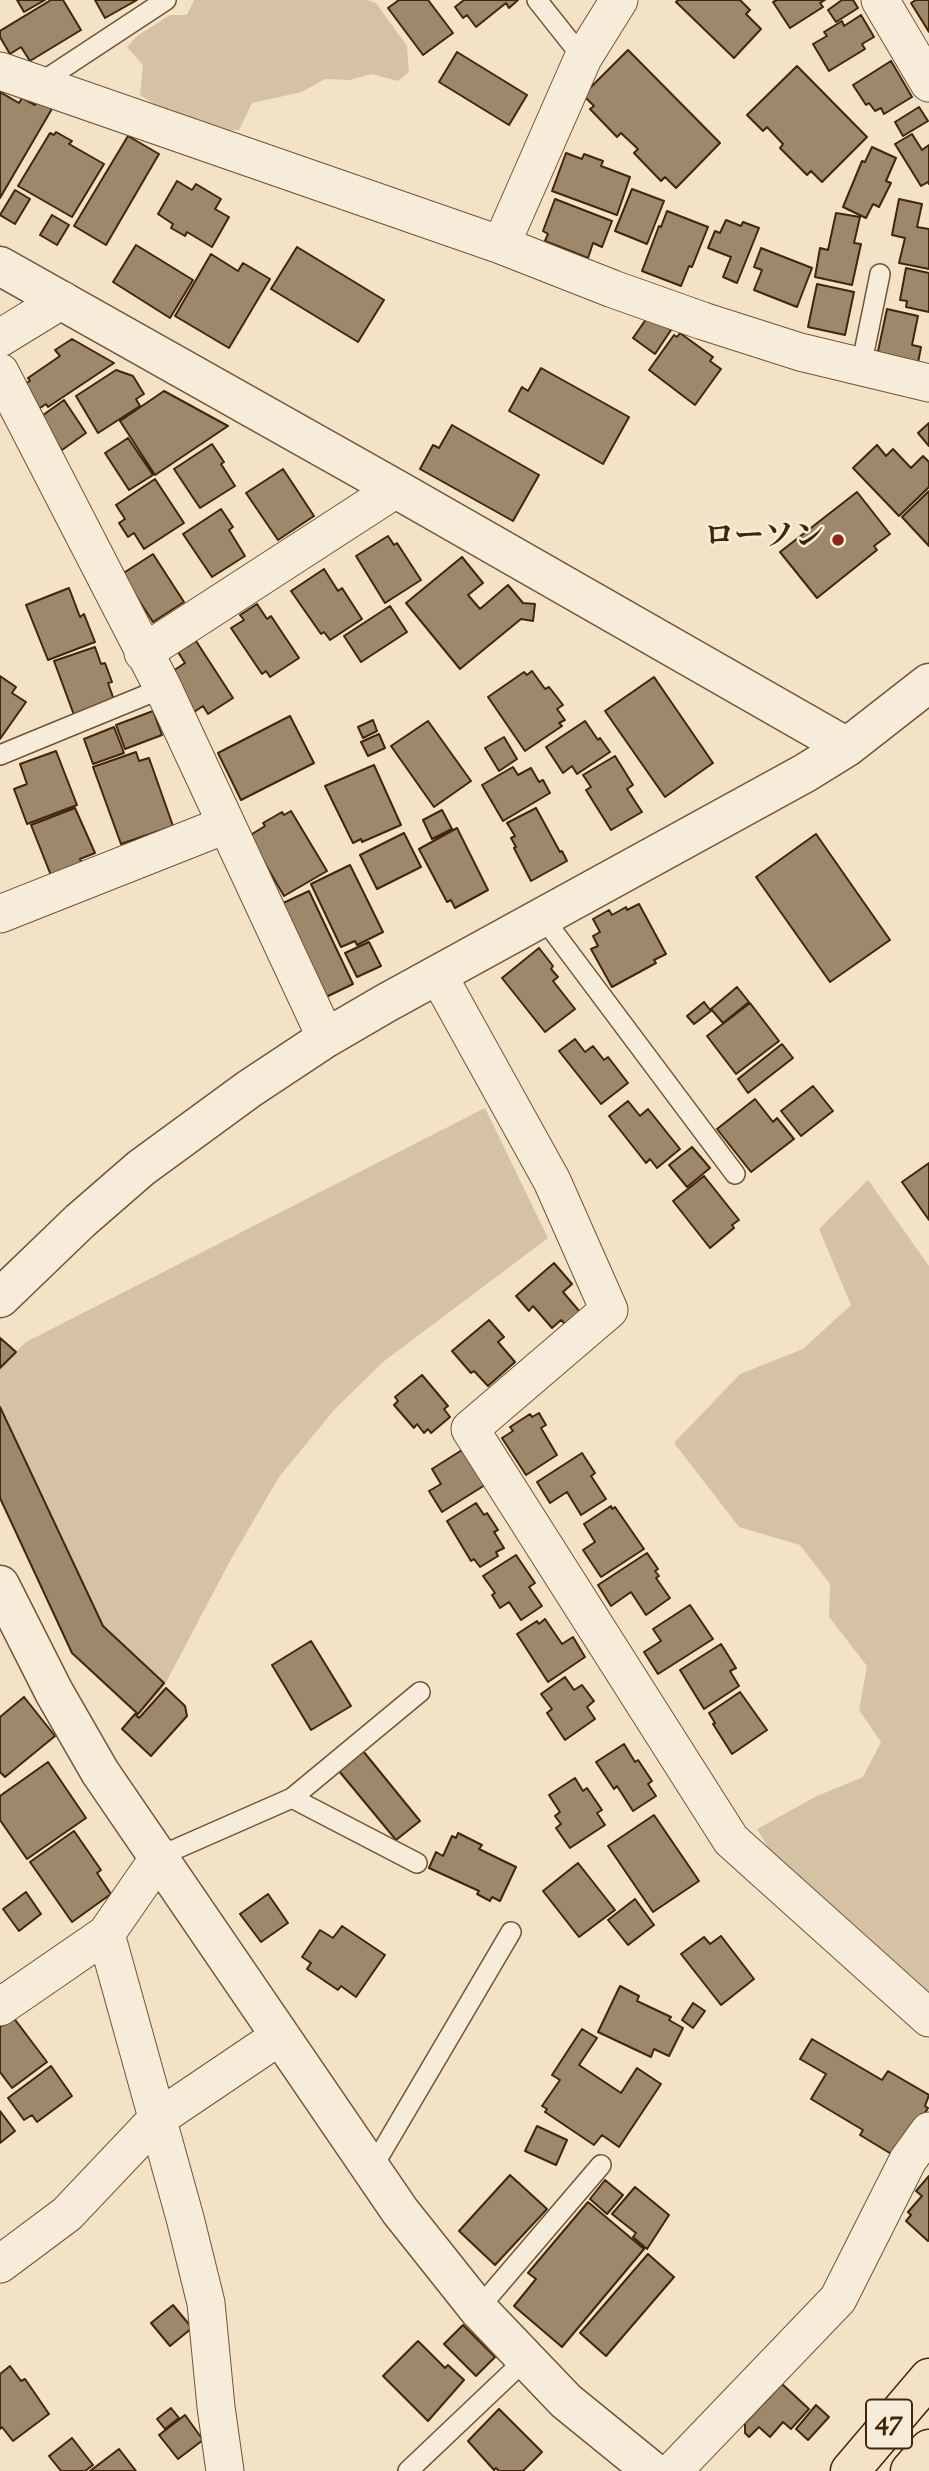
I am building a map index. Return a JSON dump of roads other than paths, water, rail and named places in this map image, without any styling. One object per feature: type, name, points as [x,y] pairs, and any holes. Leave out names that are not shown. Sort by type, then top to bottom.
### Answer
[{"type":"main road","name":"47","points":[[850,2471],[929,2378]]},
{"type":"main road","name":"47","points":[[911,2471],[929,2449]]},
{"type":"street","points":[[501,245],[583,58],[619,0]]},
{"type":"street","points":[[880,0],[929,83]]},
{"type":"street","points":[[0,71],[501,245],[703,321],[800,352],[929,383]]},
{"type":"street","points":[[0,265],[847,747]]},
{"type":"street","points":[[0,338],[62,300]]},
{"type":"street","points":[[0,372],[163,688],[326,1038]]},
{"type":"street","points":[[143,653],[396,489]]},
{"type":"street","points":[[0,1298],[80,1221],[141,1168],[239,1096],[326,1038],[774,791],[847,747],[929,683]]},
{"type":"street","points":[[0,914],[225,825]]},
{"type":"street","points":[[438,975],[552,1181],[609,1310],[470,1429],[730,1840],[929,2018]]},
{"type":"street","points":[[0,1585],[54,1692],[100,1772],[160,1856],[400,2211],[478,2309],[566,2401],[652,2471]]},
{"type":"street","points":[[0,2007],[106,1934],[160,1856]]},
{"type":"street","points":[[106,1934],[206,2303],[225,2471]]},
{"type":"street","points":[[0,2264],[67,2214],[157,2119],[280,2036]]},
{"type":"street","points":[[673,2471],[838,2299],[908,2160],[929,2132]]},
{"type":"lane","points":[[37,85],[166,0]]},
{"type":"lane","points":[[537,0],[583,58]]},
{"type":"lane","points":[[861,367],[880,274]]},
{"type":"lane","points":[[0,755],[163,688]]},
{"type":"lane","points":[[544,919],[735,1174]]},
{"type":"lane","points":[[160,1856],[292,1798],[421,1692]]},
{"type":"lane","points":[[292,1798],[417,1863]]},
{"type":"lane","points":[[371,2170],[511,1932]]},
{"type":"lane","points":[[478,2309],[601,2165]]},
{"type":"lane","points":[[408,2471],[526,2359]]},
{"type":"place","name":"ローソン","points":[[838,540]]}]
